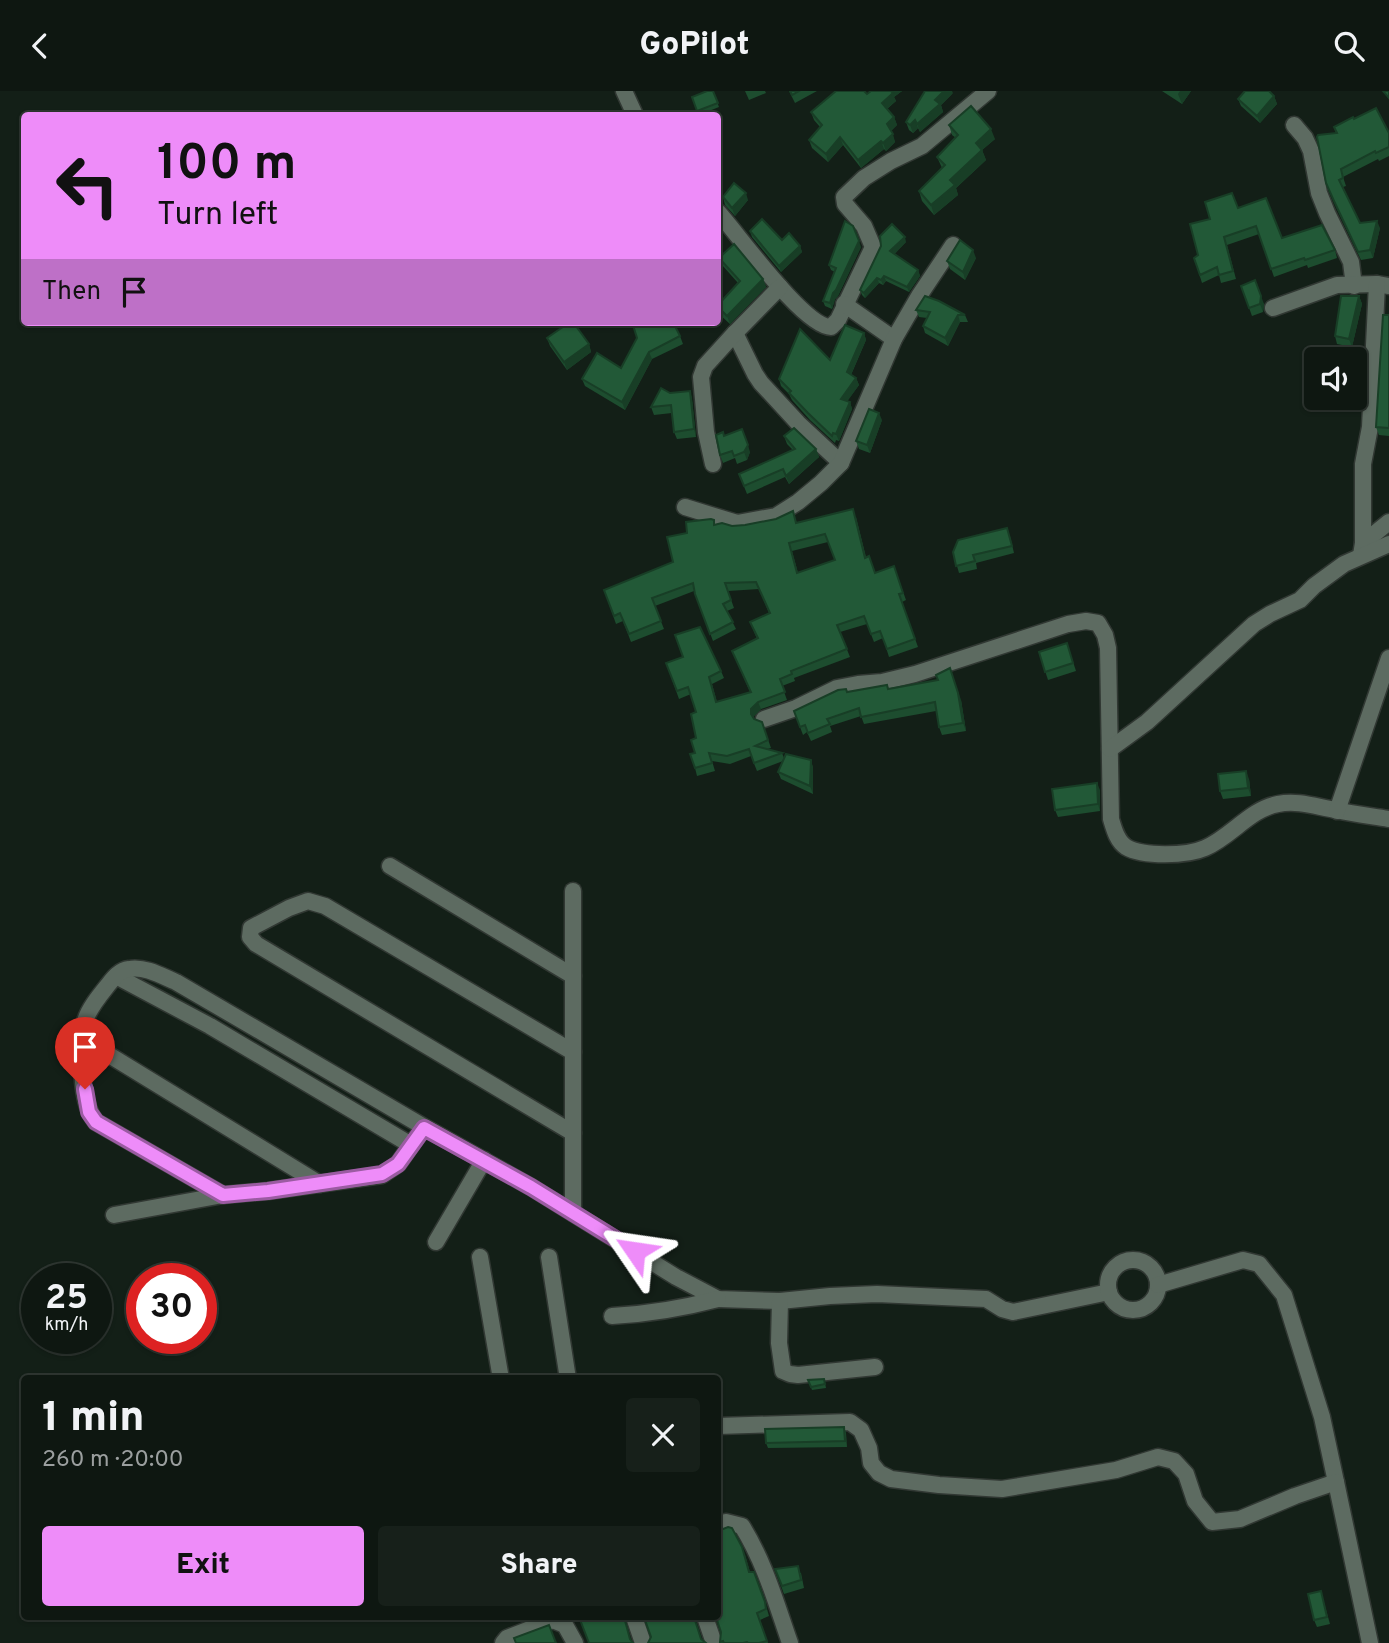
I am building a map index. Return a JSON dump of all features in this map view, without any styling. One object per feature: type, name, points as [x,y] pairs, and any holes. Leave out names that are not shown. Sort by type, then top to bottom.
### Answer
[{"type":"street","points":[[624,91],[634,112]]},
{"type":"street","points":[[721,216],[780,287],[808,316],[826,328],[831,327],[873,247],[864,226],[845,204],[844,197],[864,178],[922,146],[988,91]]},
{"type":"street","points":[[1294,125],[1311,151],[1319,193],[1351,263],[1354,286]]},
{"type":"street","points":[[685,507],[737,523],[776,516],[821,483],[841,463],[894,339],[953,245]]},
{"type":"street","points":[[1273,308],[1337,285],[1383,285],[1370,426],[1363,464],[1362,549]]},
{"type":"street","points":[[713,464],[706,432],[701,377],[705,366],[780,287]]},
{"type":"street","points":[[844,305],[894,339]]},
{"type":"street","points":[[735,333],[761,383],[798,423],[841,463]]},
{"type":"street","points":[[1110,750],[1147,722],[1254,624],[1300,600],[1314,586],[1345,564],[1389,522]]},
{"type":"street","points":[[1362,549],[1389,544]]},
{"type":"street","points":[[764,719],[796,708],[837,688],[915,674],[1068,624],[1086,621],[1098,623],[1108,648],[1111,819],[1115,832],[1125,846],[1144,853],[1178,853],[1204,849],[1256,813],[1276,804],[1299,802],[1389,820]]},
{"type":"street","points":[[1337,811],[1389,658]]},
{"type":"street","points":[[390,866],[573,976]]},
{"type":"street","points":[[573,891],[573,1213]]},
{"type":"street","points":[[573,1052],[324,907],[309,901],[251,928],[250,937],[256,944],[573,1133]]},
{"type":"street","points":[[223,1195],[96,1122],[89,1112],[81,1053],[85,1021],[97,999],[122,970],[132,968],[155,973],[176,982],[424,1128],[531,1187],[676,1277],[718,1299]]},
{"type":"street","points":[[116,976],[210,1026],[411,1145]]},
{"type":"street","points":[[83,1039],[320,1184]]},
{"type":"street","points":[[114,1215],[223,1195],[382,1174],[398,1164],[424,1128]]},
{"type":"street","points":[[436,1243],[484,1160]]},
{"type":"street","points":[[480,1257],[499,1375]]},
{"type":"street","points":[[549,1257],[567,1375]]},
{"type":"street","points":[[1158,1285],[1243,1260],[1259,1264],[1284,1295],[1322,1417],[1370,1643]]},
{"type":"street","points":[[1124,1262],[1147,1264],[1155,1273],[1158,1285],[1155,1299],[1144,1308],[1130,1310],[1116,1304],[1109,1292],[1109,1280],[1114,1269],[1124,1262]]},
{"type":"street","points":[[612,1316],[651,1313],[718,1299],[780,1301],[877,1294],[986,1299],[1013,1312],[1109,1292]]},
{"type":"street","points":[[780,1301],[779,1343],[783,1371],[798,1375],[875,1367]]},
{"type":"street","points":[[721,1426],[850,1422],[861,1430],[869,1448],[871,1463],[879,1473],[891,1479],[939,1485],[1002,1489],[1116,1470],[1158,1457],[1174,1461],[1186,1474],[1195,1501],[1212,1522],[1240,1519],[1336,1482]]},
{"type":"street","points":[[721,1523],[742,1526],[747,1533],[766,1570],[790,1643]]},
{"type":"street","points":[[503,1643],[507,1638],[553,1620],[565,1625],[576,1643]]},
{"type":"street","points":[[635,1620],[643,1643]]},
{"type":"street","points":[[706,1620],[714,1643]]},
{"type":"building","points":[[713,91],[718,103],[697,111],[692,97]]},
{"type":"building","points":[[836,91],[893,93],[882,103],[894,117],[887,124],[893,134],[858,160],[840,137],[826,154],[809,140],[822,125],[811,112]]},
{"type":"building","points":[[925,91],[944,91],[935,100],[940,104],[917,124],[915,120],[910,125],[906,122]]},
{"type":"building","points":[[1245,91],[1269,91],[1274,96],[1257,116],[1238,99]]},
{"type":"building","points":[[971,106],[991,129],[976,143],[982,150],[950,180],[955,185],[931,205],[919,191],[945,165],[937,157],[958,135],[949,125]]},
{"type":"building","points":[[1376,108],[1389,133],[1389,147],[1376,153],[1375,151],[1341,169],[1343,178],[1339,180],[1360,223],[1377,221],[1370,250],[1358,252],[1326,183],[1317,137],[1337,133],[1334,127]]},
{"type":"building","points":[[734,183],[746,193],[732,208],[723,197]]},
{"type":"building","points":[[1232,193],[1238,208],[1266,198],[1282,238],[1322,225],[1335,250],[1271,269],[1256,226],[1224,237],[1233,271],[1219,275],[1217,267],[1200,275],[1194,258],[1198,255],[1190,224],[1210,219],[1205,202]]},
{"type":"building","points":[[762,219],[782,240],[789,233],[800,246],[779,266],[750,231]]},
{"type":"building","points":[[845,221],[853,226],[859,241],[830,303],[823,301],[836,268],[829,265]]},
{"type":"building","points":[[892,224],[905,237],[890,251],[918,270],[907,287],[884,276],[881,280],[877,278],[864,293],[860,290],[881,246],[880,236]]},
{"type":"building","points":[[960,240],[973,250],[963,272],[947,261]]},
{"type":"building","points":[[734,244],[763,279],[727,316],[721,310],[721,302],[740,281],[721,260],[721,256]]},
{"type":"building","points":[[1255,280],[1261,296],[1260,304],[1249,308],[1241,286]]},
{"type":"building","points":[[925,296],[965,315],[958,315],[945,338],[923,326],[930,312],[916,310]]},
{"type":"building","points":[[1341,296],[1359,296],[1349,339],[1335,336]]},
{"type":"building","points":[[1383,315],[1389,315],[1389,428],[1376,427]]},
{"type":"building","points":[[845,325],[864,333],[847,372],[856,378],[841,399],[850,402],[836,434],[833,433],[832,436],[789,393],[791,391],[779,379],[800,329],[830,360]]},
{"type":"building","points":[[564,326],[576,326],[589,344],[564,362],[547,338]]},
{"type":"building","points":[[633,326],[675,326],[680,336],[649,352],[622,402],[582,379],[597,353],[621,368],[637,338]]},
{"type":"building","points":[[661,388],[670,393],[690,391],[694,429],[674,432],[671,405],[651,407]]},
{"type":"building","points":[[869,409],[879,413],[867,445],[856,441]]},
{"type":"building","points":[[794,428],[816,449],[786,476],[783,469],[744,486],[739,474],[795,449],[784,436]]},
{"type":"building","points":[[742,429],[748,445],[744,452],[734,456],[732,451],[720,455],[716,435],[723,432],[724,436]]},
{"type":"building","points":[[853,509],[865,558],[869,556],[875,573],[894,566],[903,593],[899,594],[915,639],[887,649],[880,631],[871,634],[864,616],[837,625],[847,649],[791,671],[792,674],[780,679],[785,692],[758,702],[751,709],[754,719],[762,722],[768,740],[755,746],[782,753],[754,763],[749,749],[727,756],[709,753],[712,763],[695,768],[690,754],[695,753],[691,740],[696,738],[691,714],[696,712],[688,687],[677,691],[666,663],[683,657],[675,635],[700,627],[721,671],[709,677],[716,702],[751,692],[732,651],[758,638],[750,622],[770,613],[756,582],[725,583],[731,600],[723,604],[733,622],[710,634],[693,583],[652,598],[661,621],[629,634],[620,613],[614,616],[604,590],[673,562],[667,537],[687,533],[686,522],[711,519],[714,520],[714,525],[745,525],[776,519],[793,511],[796,523]],"holes":[[[825,534],[835,560],[797,573],[789,543]]]},
{"type":"building","points":[[1007,528],[1012,546],[973,555],[975,561],[956,566],[953,552],[958,540]]},
{"type":"building","points":[[1067,643],[1073,663],[1045,672],[1039,652]]},
{"type":"building","points":[[950,668],[963,723],[939,727],[935,702],[861,717],[859,708],[827,719],[830,724],[808,733],[805,725],[800,727],[794,711],[838,690],[846,689],[847,692],[887,685],[888,689],[938,680],[936,675]]},
{"type":"building","points":[[786,754],[811,760],[810,786],[778,772]]},
{"type":"building","points":[[1246,771],[1248,788],[1220,791],[1218,774]]},
{"type":"building","points":[[1097,783],[1098,804],[1055,810],[1052,789]]},
{"type":"building","points":[[824,1379],[825,1384],[811,1387],[808,1380]]},
{"type":"building","points":[[844,1427],[845,1441],[766,1443],[765,1429]]},
{"type":"building","points":[[732,1528],[742,1547],[749,1572],[754,1572],[765,1602],[766,1609],[757,1613],[767,1641],[720,1642],[721,1632],[717,1620],[721,1620],[721,1530]]},
{"type":"building","points":[[798,1566],[801,1580],[782,1586],[775,1569]]},
{"type":"building","points":[[1321,1591],[1327,1617],[1314,1620],[1308,1594]]},
{"type":"building","points":[[580,1620],[625,1620],[633,1643],[589,1643]]},
{"type":"building","points":[[645,1620],[695,1620],[701,1639],[706,1643],[648,1643],[651,1637]]},
{"type":"building","points":[[549,1625],[556,1643],[516,1643],[514,1638]]},
{"type":"route","points":[[85,1089],[89,1112],[96,1122],[223,1195],[382,1174],[398,1164],[424,1128],[531,1187],[635,1251]]}]
